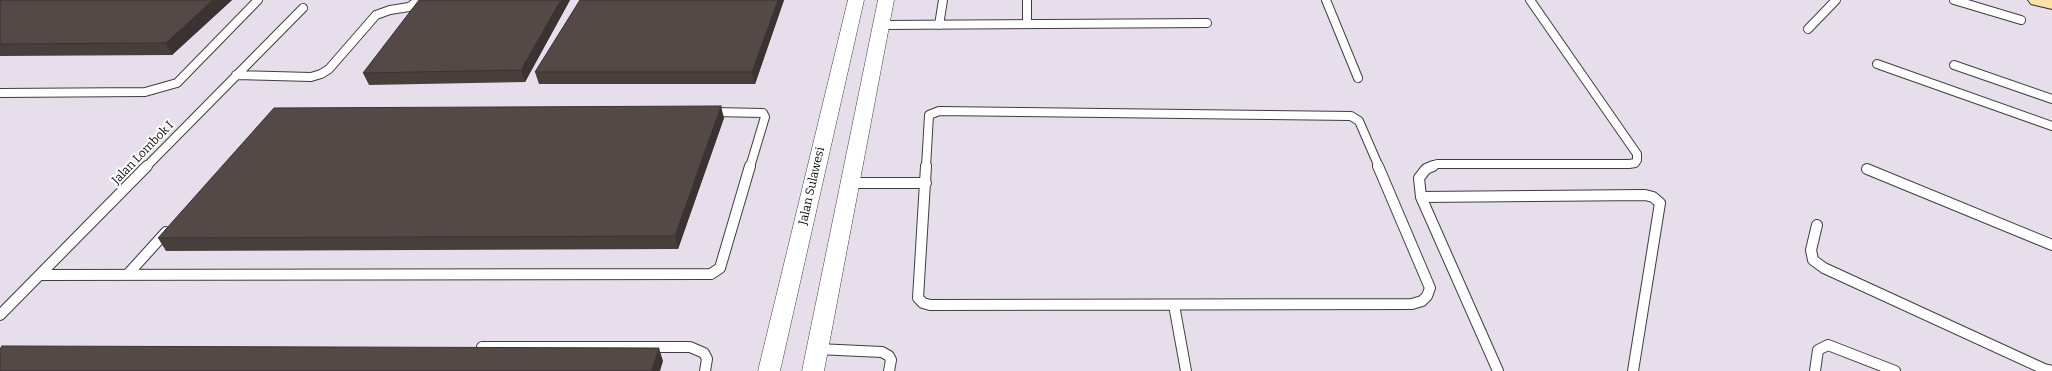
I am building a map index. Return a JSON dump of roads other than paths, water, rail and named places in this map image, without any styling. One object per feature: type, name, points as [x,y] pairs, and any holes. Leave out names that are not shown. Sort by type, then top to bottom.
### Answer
[{"type":"street","name":"Jalan Sulawesi","points":[[768,371],[856,0]]},
{"type":"street","points":[[813,371],[886,0]]},
{"type":"street","points":[[2037,0],[2052,4]]},
{"type":"lane","points":[[0,93],[144,92],[177,83],[258,0]]},
{"type":"lane","points":[[236,75],[311,77],[321,74],[329,69],[376,15],[390,10],[409,7],[419,0]]},
{"type":"lane","points":[[939,25],[943,0]]},
{"type":"lane","points":[[1027,0],[1027,24]]},
{"type":"lane","points":[[1326,0],[1358,78]]},
{"type":"lane","points":[[1498,371],[1421,197],[1419,178],[1426,169],[1437,164],[1628,164],[1636,163],[1638,160],[1637,154],[1530,0]]},
{"type":"lane","points":[[1808,29],[1836,0]]},
{"type":"lane","points":[[1954,0],[2021,20]]},
{"type":"lane","name":"Jalan Lombok I","points":[[0,314],[303,8]]},
{"type":"lane","points":[[882,25],[1207,23]]},
{"type":"lane","points":[[1877,64],[2052,126]]},
{"type":"lane","points":[[1954,65],[2052,98]]},
{"type":"lane","points":[[40,275],[711,274],[720,268],[765,118],[762,113],[756,112],[701,112]]},
{"type":"lane","points":[[935,112],[1351,116],[1358,121],[1430,288],[1428,296],[1422,301],[1412,304],[930,305],[923,303],[918,298],[926,183],[929,116],[935,112]]},
{"type":"lane","points":[[1867,169],[2052,245]]},
{"type":"lane","points":[[850,183],[926,183]]},
{"type":"lane","points":[[1421,197],[1645,195],[1653,197],[1660,203],[1633,371]]},
{"type":"lane","points":[[1818,225],[1811,250],[1813,260],[1824,268],[2052,371]]},
{"type":"lane","points":[[128,274],[170,227]]},
{"type":"lane","points":[[1174,305],[1186,371]]},
{"type":"lane","points":[[1815,371],[1818,350],[1821,347],[1828,345],[1895,371]]},
{"type":"lane","points":[[468,347],[690,347],[704,353],[707,359],[705,371]]},
{"type":"lane","points":[[817,349],[882,352],[889,356],[891,360],[889,371]]}]
